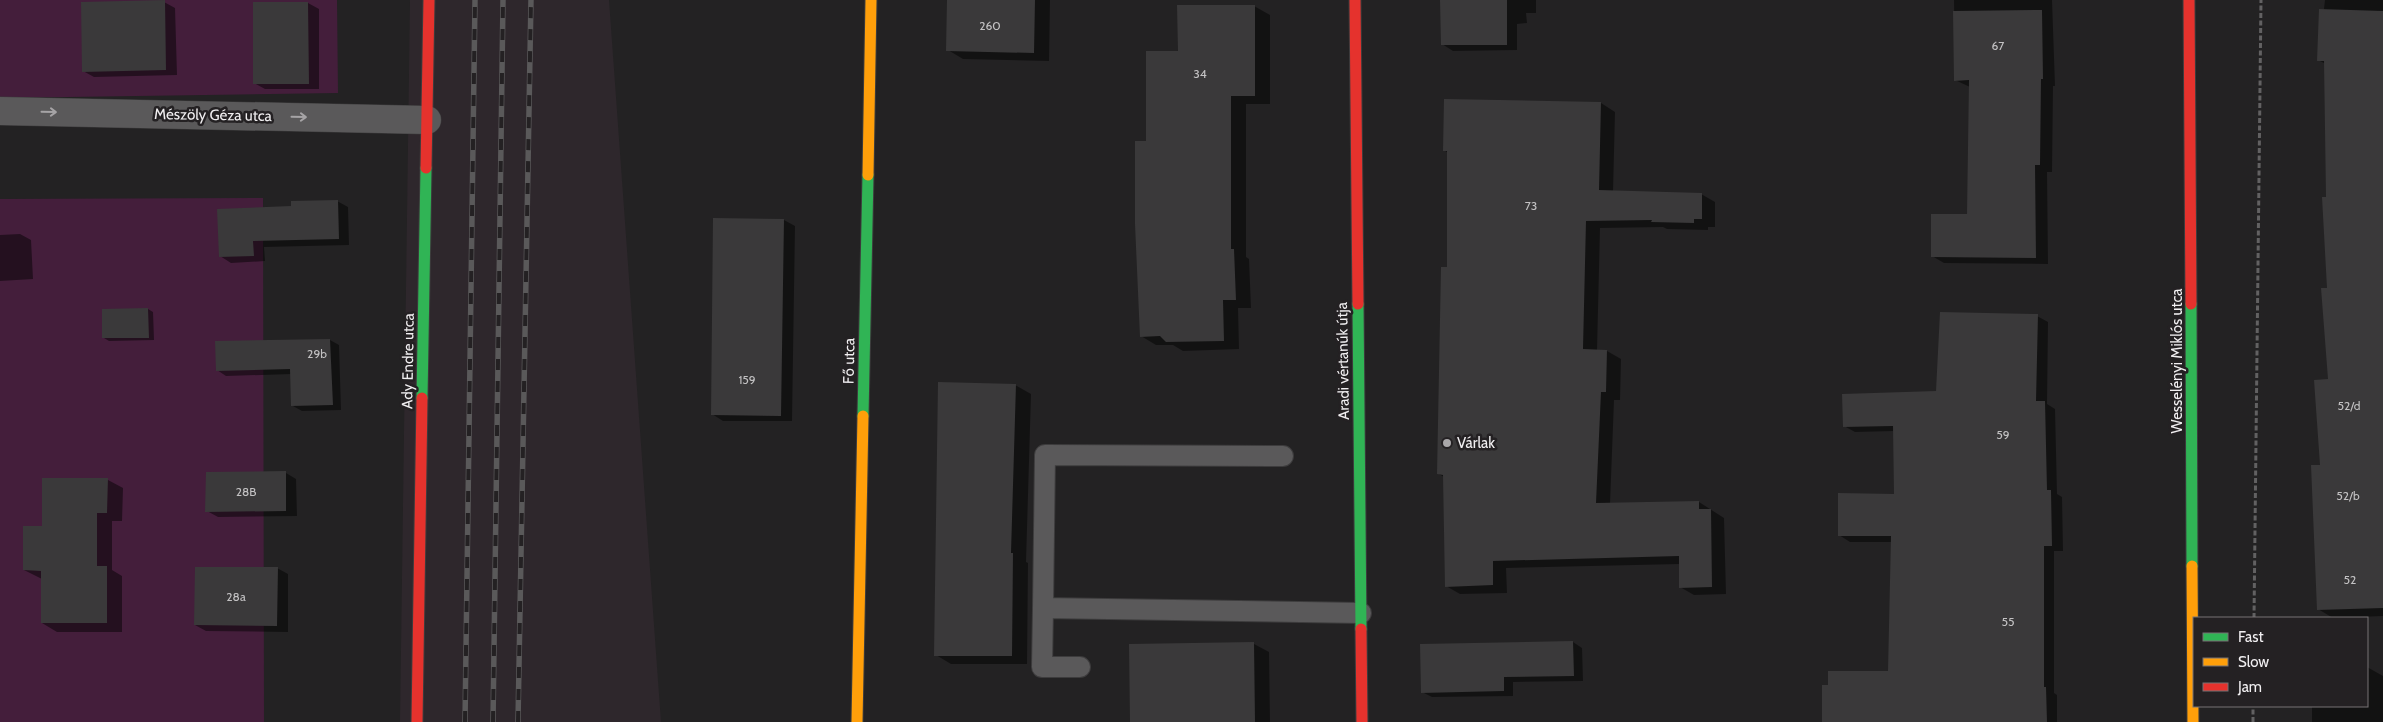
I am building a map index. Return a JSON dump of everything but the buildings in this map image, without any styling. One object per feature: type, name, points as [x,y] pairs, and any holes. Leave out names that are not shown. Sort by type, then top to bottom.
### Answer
[{"type":"street","name":"Ady Endre utca","points":[[417,722],[428,0]]},
{"type":"street","name":"Fő utca","points":[[857,722],[871,0]]},
{"type":"street","name":"Aradi vértanúk útja","points":[[1355,0],[1362,722]]},
{"type":"street","name":"Wesselényi Miklós utca","points":[[2189,0],[2193,722]]},
{"type":"street","name":"Mészöly Géza utca","points":[[0,111],[426,120]]},
{"type":"lane","points":[[1080,667],[1042,667],[1045,455],[1283,456]]},
{"type":"lane","points":[[1043,608],[1361,613]]},
{"type":"path","points":[[2254,617],[2261,0]]},
{"type":"path","points":[[2253,722],[2254,707]]},
{"type":"shaded area","points":[[0,0],[337,0],[338,93],[0,98]]},
{"type":"shaded area","points":[[410,0],[609,0],[661,722],[400,722]]},
{"type":"shaded area","points":[[263,198],[264,722],[0,722],[0,199]]},
{"type":"railway","points":[[465,722],[475,0]]},
{"type":"railway","points":[[493,722],[503,0]]},
{"type":"railway","points":[[518,722],[531,0]]},
{"type":"traffic: fast","points":[[422,398],[426,168]]},
{"type":"traffic: fast","points":[[863,416],[868,175]]},
{"type":"traffic: fast","points":[[1358,304],[1361,629]]},
{"type":"traffic: fast","points":[[2191,304],[2192,566]]},
{"type":"traffic: slow","points":[[868,175],[871,0]]},
{"type":"traffic: slow","points":[[857,722],[863,416]]},
{"type":"traffic: slow","points":[[2192,566],[2193,722]]},
{"type":"traffic: jam","points":[[426,168],[429,0]]},
{"type":"traffic: jam","points":[[1355,0],[1358,304]]},
{"type":"traffic: jam","points":[[2189,0],[2191,304]]},
{"type":"traffic: jam","points":[[417,722],[422,398]]},
{"type":"traffic: jam","points":[[1361,629],[1362,722]]},
{"type":"place","name":"Várlak","points":[[1447,443]]}]
